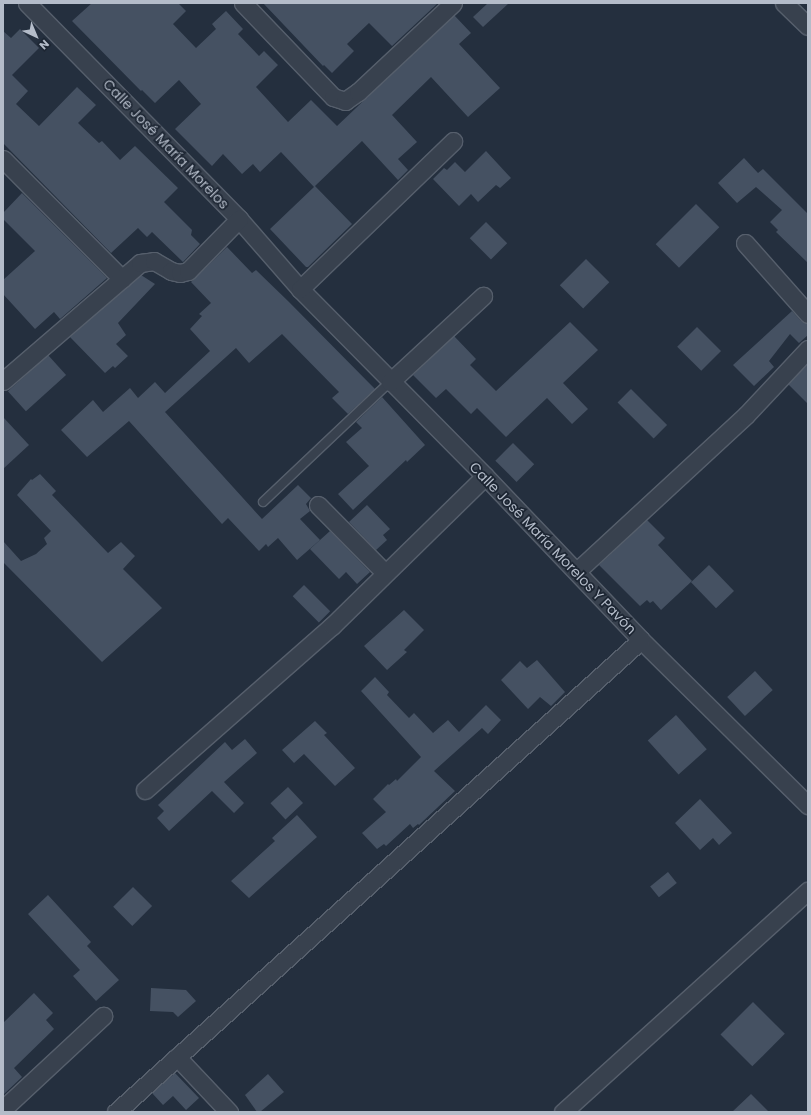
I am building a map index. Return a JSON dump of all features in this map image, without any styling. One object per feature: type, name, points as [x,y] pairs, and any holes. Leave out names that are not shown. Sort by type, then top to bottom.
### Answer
[{"type":"street","name":"Calle José María Morelos","points":[[27,3],[239,219],[300,289]]},
{"type":"street","points":[[243,3],[333,97],[345,101],[358,92],[453,3]]},
{"type":"street","points":[[793,6],[808,26]]},
{"type":"street","points":[[300,289],[453,141]]},
{"type":"street","points":[[3,159],[122,279]]},
{"type":"street","points":[[3,381],[140,263],[154,261],[171,272],[180,273],[188,271],[239,219]]},
{"type":"street","points":[[745,243],[808,314]]},
{"type":"street","name":"Calle José María Morelos Y Pavón","points":[[300,289],[390,382],[485,476],[577,571],[640,640],[808,806]]},
{"type":"street","points":[[390,382],[483,296]]},
{"type":"street","points":[[577,571],[746,415],[808,349]]},
{"type":"street","points":[[145,790],[332,626],[485,476]]},
{"type":"street","points":[[318,505],[385,573]]},
{"type":"street","points":[[116,1112],[640,640]]},
{"type":"street","points":[[563,1112],[808,891]]},
{"type":"street","points":[[3,1109],[104,1016]]},
{"type":"street","points":[[177,1057],[229,1112]]},
{"type":"lane","points":[[263,502],[390,382]]},
{"type":"building","points":[[92,3],[178,3],[186,11],[173,24],[196,48],[216,29],[212,24],[226,11],[243,29],[238,34],[259,56],[264,51],[278,65],[256,87],[288,122],[311,100],[337,126],[454,15],[471,33],[459,44],[500,88],[468,117],[431,77],[392,115],[417,142],[398,159],[408,170],[398,180],[362,141],[315,186],[352,224],[308,267],[306,267],[270,229],[314,187],[281,152],[260,172],[253,164],[242,174],[223,154],[212,166],[175,129],[201,104],[179,80],[155,103],[142,90],[141,91],[72,21]]},
{"type":"building","points":[[263,3],[438,3],[392,46],[369,23],[347,44],[354,51],[332,73],[324,65],[323,66]]},
{"type":"building","points":[[488,3],[509,3],[483,27],[473,17]]},
{"type":"building","points":[[20,29],[39,48],[12,75],[28,91],[16,104],[39,126],[77,87],[96,105],[78,123],[99,143],[102,141],[120,160],[135,146],[178,188],[164,202],[192,230],[191,235],[200,244],[183,262],[152,232],[147,237],[138,228],[111,253],[3,143],[3,31],[11,38]]},
{"type":"building","points":[[486,151],[511,178],[500,188],[496,185],[478,202],[471,194],[459,206],[433,179],[444,168],[447,170],[455,162],[465,172]]},
{"type":"building","points":[[744,158],[758,173],[763,169],[808,214],[808,263],[776,232],[778,230],[770,222],[782,210],[756,187],[737,203],[718,183]]},
{"type":"building","points":[[22,193],[107,278],[60,319],[54,312],[35,329],[3,294],[3,280],[35,251],[3,219],[3,213]]},
{"type":"building","points":[[696,204],[719,227],[679,268],[656,244]]},
{"type":"building","points":[[486,222],[507,243],[491,259],[470,238]]},
{"type":"building","points":[[227,247],[252,273],[256,270],[375,389],[348,414],[332,398],[339,392],[282,334],[249,363],[236,348],[165,412],[262,519],[298,485],[311,498],[306,504],[310,511],[300,519],[320,540],[297,560],[278,538],[268,547],[266,544],[259,551],[228,518],[222,524],[129,421],[87,457],[61,430],[93,400],[103,412],[130,388],[138,398],[155,382],[165,393],[210,351],[190,329],[202,316],[199,314],[211,303],[191,282]]},
{"type":"building","points":[[586,259],[609,282],[583,308],[560,285]]},
{"type":"building","points":[[141,275],[155,284],[118,323],[126,335],[116,344],[128,356],[115,368],[113,366],[105,373],[70,337]]},
{"type":"building","points":[[792,311],[801,321],[808,324],[808,335],[799,343],[790,334],[769,361],[774,367],[754,386],[733,365]]},
{"type":"building","points":[[570,322],[598,350],[563,383],[588,409],[572,424],[547,398],[506,437],[477,408],[471,414],[446,389],[436,398],[413,375],[454,336],[476,359],[470,365],[496,391]]},
{"type":"building","points":[[697,327],[721,351],[701,371],[677,347]]},
{"type":"building","points":[[48,355],[66,375],[26,411],[8,391]]},
{"type":"building","points":[[808,364],[808,404],[788,384]]},
{"type":"building","points":[[631,389],[667,425],[654,438],[618,402]]},
{"type":"building","points":[[382,397],[425,445],[407,462],[406,460],[353,510],[338,494],[369,466],[346,442],[362,428],[356,422]]},
{"type":"building","points":[[3,417],[29,445],[3,469]]},
{"type":"building","points":[[513,443],[534,464],[517,482],[495,461]]},
{"type":"building","points":[[40,474],[56,491],[52,495],[108,553],[121,542],[135,556],[123,569],[162,608],[102,662],[3,562],[3,541],[21,561],[36,554],[47,544],[44,538],[51,531],[17,495],[31,479],[32,480]]},
{"type":"building","points":[[367,505],[390,529],[383,535],[387,540],[376,550],[349,522]]},
{"type":"building","points":[[647,520],[665,538],[658,545],[692,581],[661,610],[653,601],[650,603],[647,600],[640,606],[599,565]]},
{"type":"building","points":[[330,531],[370,572],[357,584],[346,572],[339,579],[310,549]]},
{"type":"building","points":[[709,565],[734,591],[716,608],[691,582]]},
{"type":"building","points":[[304,585],[330,611],[319,622],[293,596]]},
{"type":"building","points":[[404,610],[424,630],[404,650],[407,652],[387,670],[364,646]]},
{"type":"building","points":[[537,660],[565,692],[551,706],[540,697],[528,709],[501,680],[520,661],[527,668]]},
{"type":"building","points":[[755,671],[773,690],[745,716],[727,697]]},
{"type":"building","points":[[375,677],[389,692],[387,695],[409,718],[414,713],[433,733],[448,720],[459,732],[486,705],[501,720],[488,734],[482,728],[434,771],[455,791],[419,825],[418,824],[413,828],[410,824],[386,846],[384,844],[377,849],[362,833],[386,812],[373,799],[388,784],[389,785],[396,779],[397,781],[421,757],[361,691]]},
{"type":"building","points":[[676,715],[707,749],[679,775],[648,740]]},
{"type":"building","points":[[315,721],[327,733],[324,735],[355,768],[335,786],[304,754],[294,763],[282,750]]},
{"type":"building","points":[[245,739],[257,753],[224,782],[244,803],[234,813],[212,791],[169,831],[157,818],[164,811],[158,805],[225,742],[232,750]]},
{"type":"building","points":[[288,787],[303,803],[285,819],[270,803]]},
{"type":"building","points":[[700,799],[732,833],[719,845],[713,838],[700,850],[675,823]]},
{"type":"building","points":[[297,815],[317,837],[249,898],[231,881],[275,841],[272,838]]},
{"type":"building","points":[[668,872],[677,883],[659,897],[650,886]]},
{"type":"building","points":[[133,887],[152,906],[132,926],[113,907]]},
{"type":"building","points":[[48,895],[91,942],[87,946],[119,980],[96,1001],[73,976],[80,970],[28,914]]},
{"type":"building","points":[[151,988],[186,990],[196,1001],[178,1017],[173,1012],[150,1011]]},
{"type":"building","points":[[34,993],[53,1013],[46,1020],[54,1029],[14,1068],[22,1077],[3,1095],[3,1023]]},
{"type":"building","points":[[753,1002],[785,1034],[752,1066],[720,1035]]},
{"type":"building","points":[[175,1073],[199,1098],[186,1110],[173,1096],[163,1105],[152,1093]]},
{"type":"building","points":[[268,1074],[284,1092],[260,1112],[257,1112],[245,1095]]},
{"type":"building","points":[[751,1094],[769,1112],[732,1112]]}]
